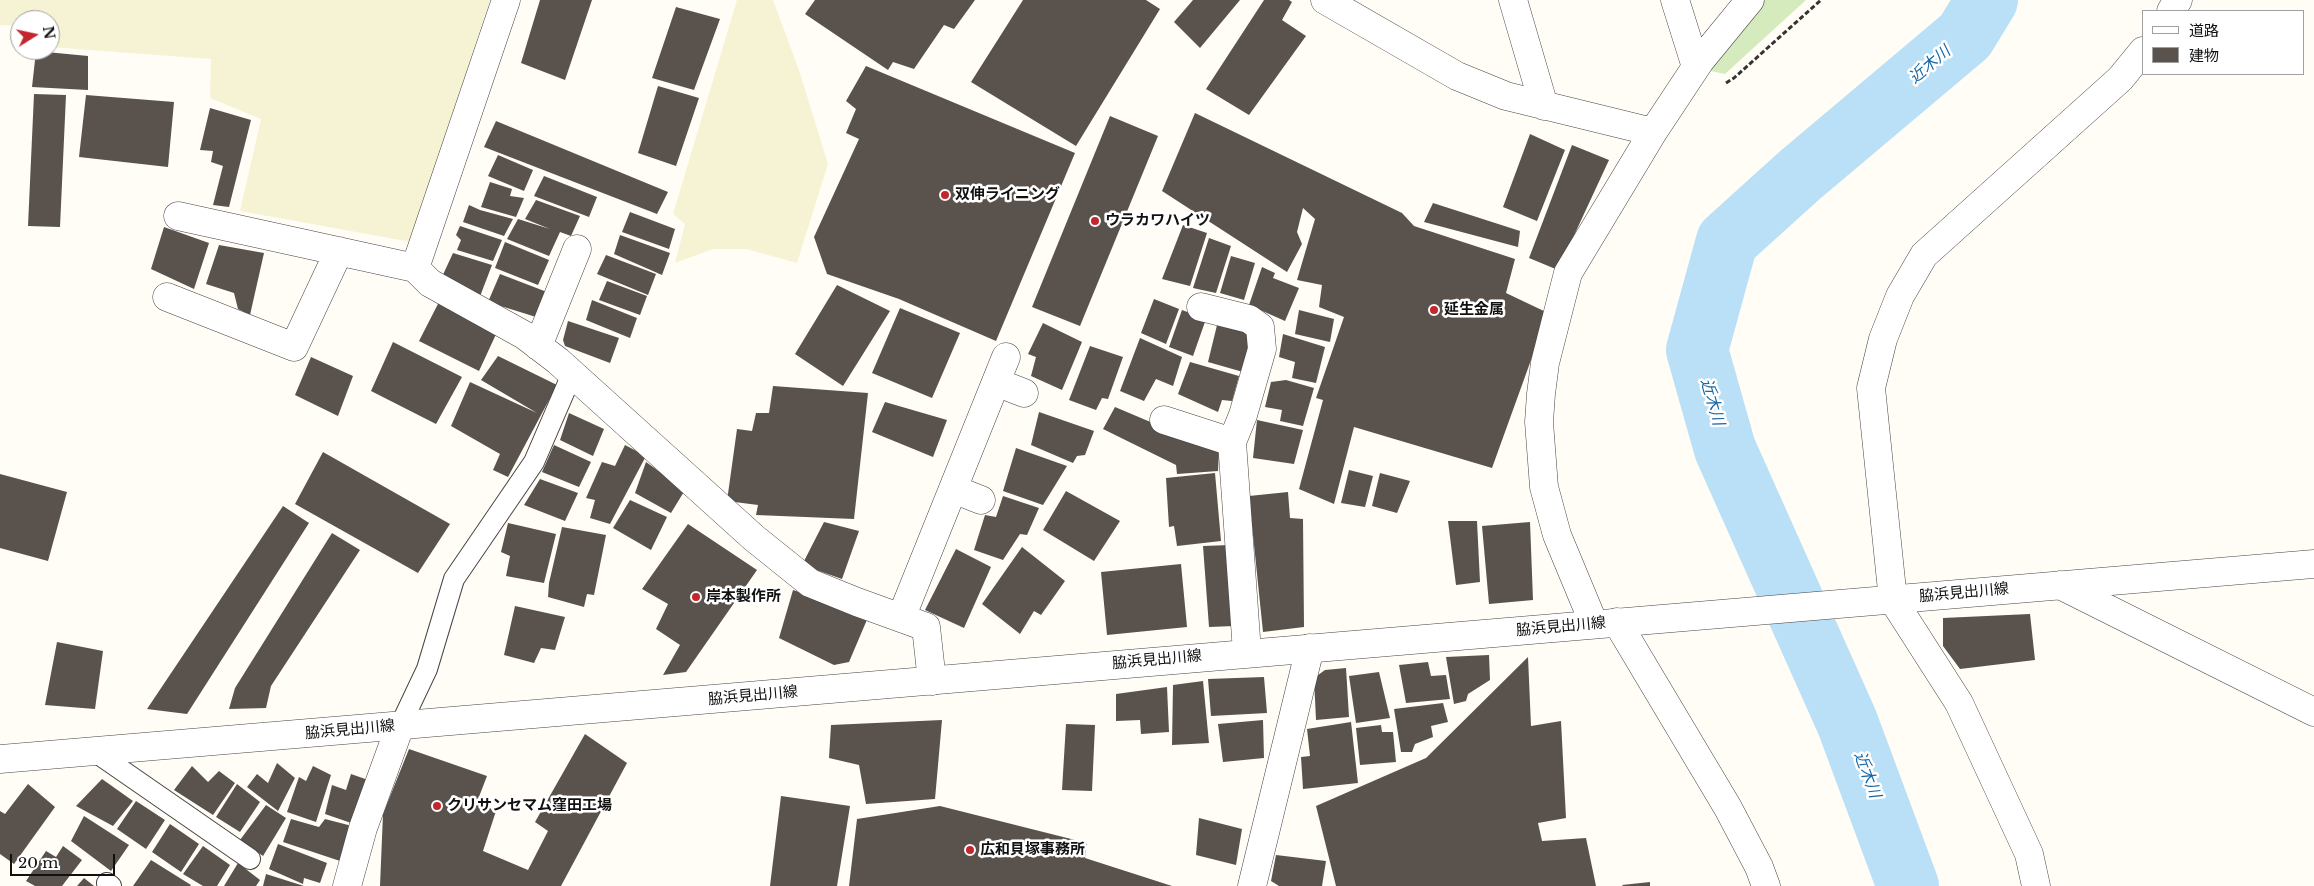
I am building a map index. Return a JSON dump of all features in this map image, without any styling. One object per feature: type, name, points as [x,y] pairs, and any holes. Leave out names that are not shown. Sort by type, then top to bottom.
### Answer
[{"type":"street","points":[[415,268],[506,0]]},
{"type":"street","points":[[1325,0],[1457,76],[1506,96],[1653,132]]},
{"type":"street","points":[[1513,0],[1544,106]]},
{"type":"street","points":[[1675,0],[1696,67]]},
{"type":"street","points":[[1750,0],[1696,67],[1653,132],[1568,273],[1545,363],[1539,422],[1544,487],[1557,535],[1615,622],[1728,808],[1759,867],[1766,886]]},
{"type":"street","points":[[2036,886],[2029,854],[1959,703],[1893,600],[1871,388],[1883,339],[1900,296],[1924,255],[2120,79],[2142,52]]},
{"type":"street","points":[[178,216],[415,268],[430,283],[524,335],[572,374],[754,538],[810,583],[926,627],[932,680]]},
{"type":"street","points":[[538,346],[577,249]]},
{"type":"street","points":[[167,297],[294,347],[339,251]]},
{"type":"street","points":[[1200,307],[1249,319],[1260,327],[1262,349],[1243,415],[1232,442],[1247,652]]},
{"type":"street","points":[[901,618],[1001,370],[1024,393]]},
{"type":"street","points":[[1164,420],[1232,442]]},
{"type":"street","points":[[953,489],[981,500]]},
{"type":"street","name":"脇浜見出川線","points":[[0,759],[1247,652],[2314,564]]},
{"type":"street","points":[[2059,584],[2314,712]]},
{"type":"street","points":[[1252,886],[1310,648]]},
{"type":"street","points":[[347,886],[363,828],[400,726]]},
{"type":"lane","points":[[400,726],[427,669],[454,580],[534,462],[572,374]]},
{"type":"lane","points":[[94,752],[250,858]]},
{"type":"path","points":[[1718,87],[1734,78],[1821,0]]},
{"type":"shaded area","points":[[0,0],[490,0],[411,242],[240,211],[261,119],[210,98],[211,59],[60,48],[60,10],[10,10],[10,26],[0,25]]},
{"type":"shaded area","points":[[737,0],[773,0],[799,70],[828,164],[797,263],[746,249],[713,249],[675,263],[685,224],[673,214]]},
{"type":"green space","points":[[1761,0],[1806,0],[1725,74],[1702,69]]},
{"type":"building","points":[[540,0],[592,0],[565,80],[521,63]]},
{"type":"building","points":[[815,0],[975,0],[954,29],[944,25],[914,69],[893,62],[888,70],[805,14]]},
{"type":"building","points":[[1023,0],[1146,0],[1160,9],[1076,146],[971,82]]},
{"type":"building","points":[[1193,0],[1240,0],[1200,48],[1174,22]]},
{"type":"building","points":[[1264,0],[1289,0],[1292,2],[1282,20],[1306,36],[1249,115],[1206,89]]},
{"type":"building","points":[[676,7],[720,19],[694,90],[652,78]]},
{"type":"building","points":[[60,53],[88,56],[88,90],[32,87],[35,60],[60,60]]},
{"type":"building","name":"双伸ライニング","points":[[866,66],[1075,153],[996,341],[899,299],[827,274],[814,237],[859,139],[846,133],[856,109],[846,101]]},
{"type":"building","points":[[658,86],[699,98],[676,166],[638,153]]},
{"type":"building","points":[[34,94],[66,95],[60,227],[28,226]]},
{"type":"building","points":[[86,95],[174,102],[168,167],[79,157]]},
{"type":"building","points":[[210,108],[251,120],[229,207],[213,205],[223,166],[211,162],[213,151],[200,150]]},
{"type":"building","name":"延生金属","points":[[1195,113],[1402,213],[1414,226],[1515,259],[1506,293],[1548,313],[1492,468],[1354,427],[1334,504],[1299,489],[1323,400],[1316,398],[1344,317],[1319,307],[1322,285],[1297,280],[1315,219],[1303,208],[1297,232],[1302,244],[1287,272],[1162,191]]},
{"type":"building","name":"ウラカワハイツ","points":[[1110,116],[1158,136],[1080,326],[1032,307]]},
{"type":"building","points":[[496,121],[668,192],[657,214],[484,147]]},
{"type":"building","points":[[1530,134],[1565,150],[1537,221],[1503,207]]},
{"type":"building","points":[[1572,145],[1609,160],[1558,270],[1529,258]]},
{"type":"building","points":[[498,155],[533,170],[524,191],[488,176]]},
{"type":"building","points":[[544,176],[597,197],[589,217],[534,196]]},
{"type":"building","points":[[490,182],[512,189],[510,196],[524,198],[516,217],[481,207]]},
{"type":"building","points":[[536,200],[580,216],[571,236],[560,232],[549,256],[507,239],[518,219],[550,229],[525,219]]},
{"type":"building","points":[[1433,203],[1520,231],[1518,247],[1424,222]]},
{"type":"building","points":[[469,205],[513,219],[504,236],[463,222]]},
{"type":"building","points":[[630,212],[675,229],[669,249],[622,232]]},
{"type":"building","points":[[1183,225],[1207,233],[1190,286],[1162,279]]},
{"type":"building","points":[[460,226],[502,240],[493,261],[457,250],[461,240],[456,235]]},
{"type":"building","points":[[164,227],[209,243],[194,289],[151,269]]},
{"type":"building","points":[[620,235],[670,253],[662,275],[614,254]]},
{"type":"building","points":[[1209,238],[1231,246],[1216,293],[1193,288]]},
{"type":"building","points":[[505,242],[549,260],[538,285],[495,268]]},
{"type":"building","points":[[219,245],[264,253],[250,315],[238,309],[234,293],[206,284]]},
{"type":"building","points":[[453,253],[492,265],[479,299],[441,279]]},
{"type":"building","points":[[606,255],[656,274],[648,295],[597,274]]},
{"type":"building","points":[[1231,256],[1255,263],[1244,300],[1220,293]]},
{"type":"building","points":[[1262,267],[1275,273],[1273,278],[1299,288],[1285,321],[1249,305]]},
{"type":"building","points":[[500,274],[547,292],[536,317],[488,302]]},
{"type":"building","points":[[607,281],[647,296],[640,315],[599,300]]},
{"type":"building","points":[[837,285],[890,311],[843,386],[795,354]]},
{"type":"building","points":[[1154,299],[1179,309],[1166,344],[1141,333]]},
{"type":"building","points":[[440,300],[498,330],[479,371],[419,341]]},
{"type":"building","points":[[592,300],[637,318],[630,338],[586,320]]},
{"type":"building","points":[[900,308],[960,333],[932,398],[872,373]]},
{"type":"building","points":[[1182,310],[1206,319],[1193,356],[1169,347]]},
{"type":"building","points":[[1299,310],[1334,319],[1330,342],[1295,334]]},
{"type":"building","points":[[568,321],[619,338],[610,363],[565,346],[563,340]]},
{"type":"building","points":[[1218,321],[1251,331],[1254,345],[1243,372],[1208,362]]},
{"type":"building","points":[[1043,323],[1082,342],[1062,390],[1031,376],[1036,357],[1028,354]]},
{"type":"building","points":[[1283,334],[1325,347],[1316,383],[1292,378],[1295,362],[1279,357]]},
{"type":"building","points":[[1140,338],[1182,357],[1173,386],[1156,379],[1144,401],[1120,391]]},
{"type":"building","points":[[393,342],[462,377],[436,424],[371,391]]},
{"type":"building","points":[[1090,346],[1123,357],[1108,399],[1102,398],[1096,410],[1069,400]]},
{"type":"building","points":[[498,356],[557,385],[508,477],[493,470],[500,454],[451,426],[470,382],[537,413],[481,380]]},
{"type":"building","points":[[311,357],[353,376],[338,416],[295,395]]},
{"type":"building","points":[[1190,362],[1239,376],[1232,401],[1222,400],[1218,412],[1178,394]]},
{"type":"building","points":[[1286,380],[1314,388],[1303,426],[1280,421],[1282,410],[1265,407],[1271,382]]},
{"type":"building","points":[[773,386],[868,393],[854,519],[756,515],[758,505],[727,501],[737,429],[752,431],[756,413],[769,413]]},
{"type":"building","points":[[885,402],[947,420],[933,457],[872,432]]},
{"type":"building","points":[[1115,407],[1219,451],[1218,471],[1177,474],[1176,465],[1103,429]]},
{"type":"building","points":[[1039,412],[1094,431],[1085,455],[1077,456],[1073,463],[1031,445]]},
{"type":"building","points":[[569,413],[604,429],[593,456],[560,440]]},
{"type":"building","points":[[1257,420],[1303,430],[1294,464],[1253,458]]},
{"type":"building","points":[[554,445],[591,462],[579,487],[542,472]]},
{"type":"building","points":[[625,445],[646,456],[610,524],[590,518],[595,500],[586,498],[602,462],[615,466]]},
{"type":"building","points":[[1016,448],[1067,466],[1043,505],[1003,491]]},
{"type":"building","points":[[323,452],[450,524],[418,573],[295,504]]},
{"type":"building","points":[[646,462],[685,490],[671,513],[635,493]]},
{"type":"building","points":[[1349,470],[1373,476],[1365,507],[1341,503]]},
{"type":"building","points":[[1215,473],[1221,541],[1177,546],[1174,526],[1169,527],[1166,478]]},
{"type":"building","points":[[1380,473],[1410,481],[1397,513],[1372,506]]},
{"type":"building","points":[[0,474],[67,492],[48,561],[0,548]]},
{"type":"building","points":[[540,479],[578,493],[565,521],[524,505]]},
{"type":"building","points":[[1066,491],[1120,521],[1094,561],[1043,530]]},
{"type":"building","points":[[1288,492],[1290,518],[1303,519],[1304,627],[1263,632],[1249,496]]},
{"type":"building","points":[[1003,496],[1039,508],[1027,535],[1020,534],[1003,560],[974,550],[985,515],[996,517]]},
{"type":"building","points":[[630,500],[667,517],[651,550],[613,528]]},
{"type":"building","points":[[283,506],[309,523],[187,714],[147,709]]},
{"type":"building","points":[[1448,521],[1477,521],[1480,582],[1456,585]]},
{"type":"building","points":[[824,522],[859,531],[842,579],[802,565]]},
{"type":"building","points":[[1530,522],[1533,600],[1489,604],[1482,526]]},
{"type":"building","points":[[508,523],[556,534],[544,583],[506,576],[510,556],[501,552]]},
{"type":"building","name":"岸本製作所","points":[[688,524],[757,570],[686,672],[663,675],[680,645],[656,629],[668,604],[642,589]]},
{"type":"building","points":[[562,527],[606,535],[594,595],[587,594],[584,607],[548,597],[549,583]]},
{"type":"building","points":[[332,533],[360,550],[271,686],[266,708],[229,709],[235,688]]},
{"type":"building","points":[[1230,545],[1234,626],[1209,627],[1203,546]]},
{"type":"building","points":[[1022,547],[1065,581],[1041,615],[1034,611],[1020,634],[982,604]]},
{"type":"building","points":[[956,549],[991,567],[964,628],[925,610]]},
{"type":"building","points":[[1181,564],[1187,627],[1107,635],[1101,572]]},
{"type":"building","points":[[793,590],[869,615],[849,662],[834,665],[779,638]]},
{"type":"building","points":[[515,606],[565,617],[555,650],[541,648],[534,663],[504,655]]},
{"type":"building","points":[[2030,614],[2035,660],[1960,669],[1943,646],[1943,618]]},
{"type":"building","points":[[57,642],[103,651],[95,709],[45,705]]},
{"type":"building","points":[[1489,655],[1490,680],[1468,694],[1466,701],[1454,704],[1446,657]]},
{"type":"building","points":[[1528,657],[1531,726],[1561,721],[1566,818],[1538,823],[1542,841],[1586,838],[1596,886],[1336,886],[1316,806],[1426,758]]},
{"type":"building","points":[[1428,662],[1431,676],[1446,675],[1450,699],[1406,703],[1399,665]]},
{"type":"building","points":[[1346,668],[1349,717],[1316,720],[1314,678],[1325,670]]},
{"type":"building","points":[[1379,672],[1390,718],[1356,723],[1349,676]]},
{"type":"building","points":[[1264,677],[1267,713],[1211,716],[1208,679]]},
{"type":"building","points":[[1203,681],[1209,743],[1172,745],[1173,685]]},
{"type":"building","points":[[1167,687],[1169,732],[1141,734],[1140,720],[1116,721],[1116,694]]},
{"type":"building","points":[[1443,703],[1448,722],[1431,726],[1433,737],[1415,744],[1412,752],[1401,752],[1394,709]]},
{"type":"building","points":[[942,720],[935,799],[866,804],[859,765],[829,758],[831,725]]},
{"type":"building","points":[[1263,720],[1264,758],[1223,762],[1218,724]]},
{"type":"building","points":[[1351,722],[1358,783],[1303,789],[1301,757],[1310,756],[1307,729]]},
{"type":"building","points":[[1066,724],[1095,725],[1092,791],[1062,790]]},
{"type":"building","points":[[1381,725],[1382,732],[1393,732],[1396,762],[1360,765],[1356,728]]},
{"type":"building","name":"クリサンセマム窪田工場","points":[[585,734],[627,763],[561,886],[380,886],[383,814],[409,749],[487,776],[477,802],[496,811],[483,851],[528,870],[548,831],[535,822]]},
{"type":"building","points":[[277,763],[295,778],[278,811],[247,787],[257,774],[268,783]]},
{"type":"building","points":[[192,766],[208,782],[219,771],[235,783],[213,815],[174,790]]},
{"type":"building","points":[[313,766],[331,775],[316,822],[287,812],[299,777],[306,781]]},
{"type":"building","points":[[351,774],[371,781],[357,825],[325,814],[332,785],[346,790]]},
{"type":"building","points":[[102,779],[133,801],[113,826],[76,806]]},
{"type":"building","points":[[28,784],[55,807],[14,864],[0,854],[0,811],[5,814]]},
{"type":"building","points":[[237,784],[260,802],[240,832],[216,817]]},
{"type":"building","points":[[781,796],[850,806],[837,886],[770,886]]},
{"type":"building","points":[[136,801],[165,820],[146,849],[117,829]]},
{"type":"building","points":[[266,805],[286,818],[263,856],[240,840]]},
{"type":"building","name":"広和貝塚事務所","points":[[940,806],[1087,843],[1085,858],[1172,886],[849,886],[857,819]]},
{"type":"building","points":[[84,816],[129,845],[111,871],[71,841]]},
{"type":"building","points":[[1199,818],[1242,829],[1236,865],[1196,855]]},
{"type":"building","points":[[291,819],[319,827],[325,819],[352,826],[340,861],[283,842]]},
{"type":"building","points":[[170,824],[199,844],[181,872],[152,852]]},
{"type":"building","points":[[278,844],[327,863],[320,883],[304,878],[303,884],[269,869]]},
{"type":"building","points":[[63,846],[82,860],[62,886],[35,886],[26,881],[46,851],[56,857]]},
{"type":"building","points":[[203,846],[230,865],[217,886],[203,886],[183,874]]},
{"type":"building","points":[[1276,855],[1326,861],[1322,886],[1279,886],[1271,881]]},
{"type":"building","points":[[151,860],[191,885],[133,886]]},
{"type":"building","points":[[238,863],[260,880],[256,886],[224,886]]},
{"type":"building","points":[[266,874],[304,886],[263,886]]},
{"type":"building","points":[[84,878],[94,886],[77,886]]},
{"type":"building","points":[[1650,882],[1650,886],[1622,885]]},
{"type":"waterway","name":"近木川","points":[[1908,886],[1847,722],[1725,449],[1697,350],[1727,241],[1800,175],[1965,36],[1987,0]]},
{"type":"place","name":"双伸ライニング","points":[[945,195]]},
{"type":"place","name":"ウラカワハイツ","points":[[1095,221]]},
{"type":"place","name":"延生金属","points":[[1434,310]]},
{"type":"place","name":"岸本製作所","points":[[696,597]]},
{"type":"place","name":"クリサンセマム窪田工場","points":[[437,806]]},
{"type":"place","name":"広和貝塚事務所","points":[[970,850]]}]
